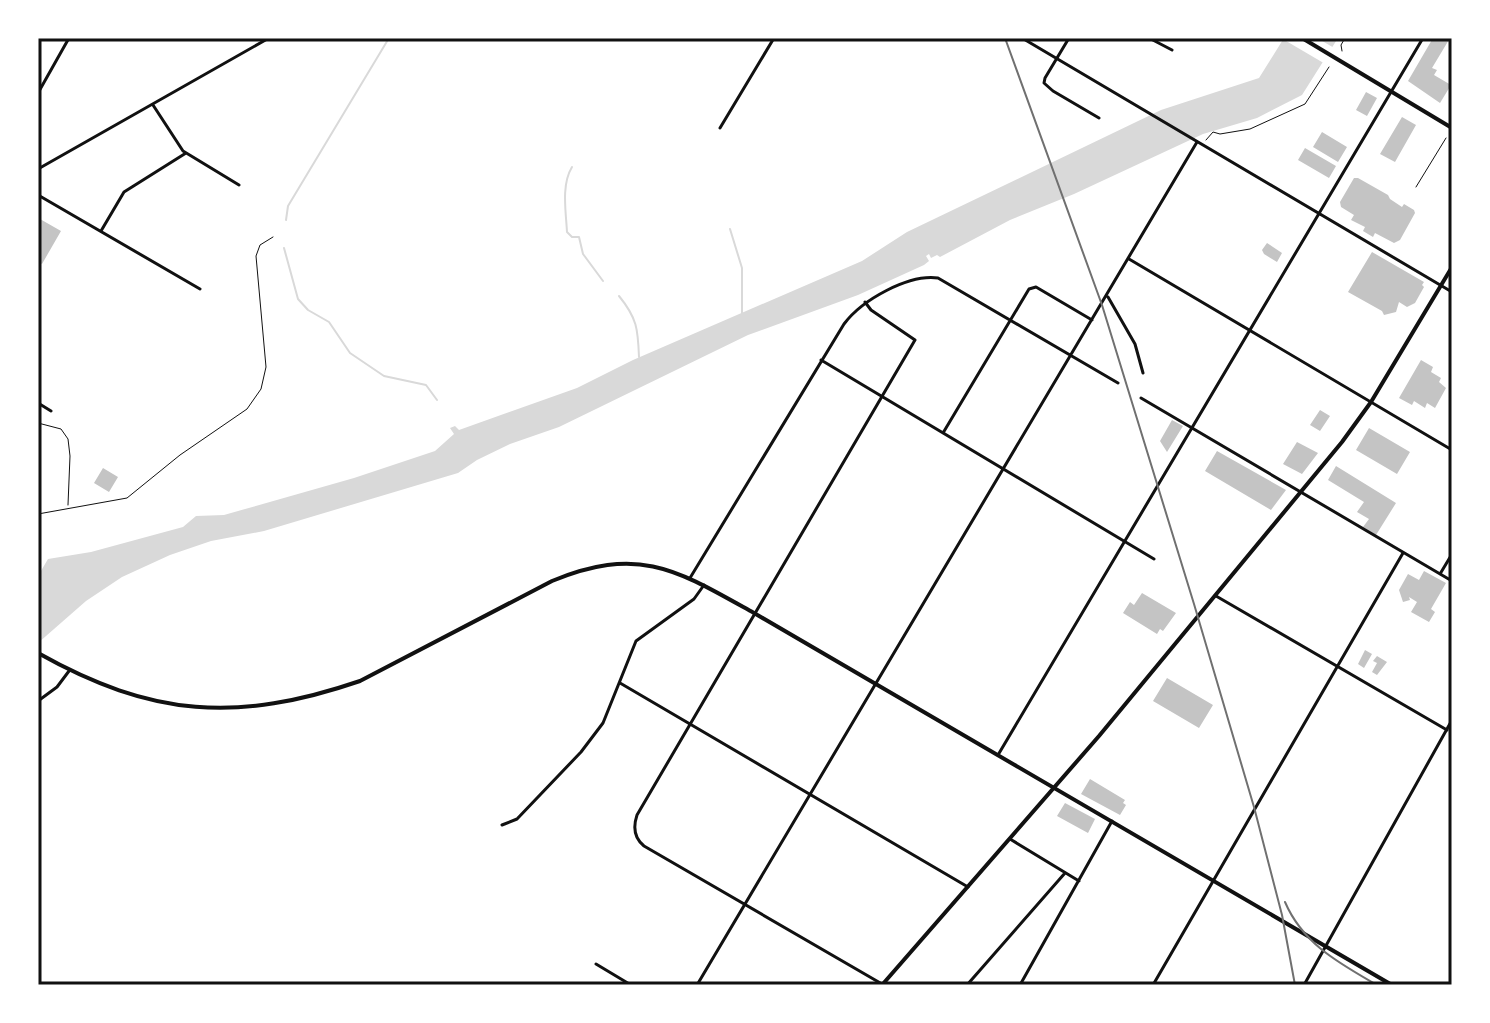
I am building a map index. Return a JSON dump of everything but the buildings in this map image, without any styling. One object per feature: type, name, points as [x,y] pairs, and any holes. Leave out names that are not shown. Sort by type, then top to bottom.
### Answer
[{"type":"main road","points":[[1304,39],[1452,128]]},
{"type":"main road","points":[[882,985],[1055,788],[1301,492],[1371,402],[1452,267]]},
{"type":"main road","points":[[39,653],[69,671],[110,689],[160,703],[217,709],[270,706],[316,696],[360,681],[552,581],[584,568],[641,564],[670,569],[754,613],[1392,985]]},
{"type":"street","points":[[38,93],[69,38]]},
{"type":"street","points":[[38,169],[269,38]]},
{"type":"street","points":[[720,128],[774,38]]},
{"type":"street","points":[[1022,38],[1452,292]]},
{"type":"street","points":[[1069,38],[1044,81],[1048,88],[1099,118]]},
{"type":"street","points":[[1149,38],[1172,50]]},
{"type":"street","points":[[998,755],[1423,38]]},
{"type":"street","points":[[153,105],[186,153],[239,185]]},
{"type":"street","points":[[697,985],[1198,141]]},
{"type":"street","points":[[101,231],[124,192],[186,153]]},
{"type":"street","points":[[38,195],[200,289]]},
{"type":"street","points":[[1129,259],[1452,450]]},
{"type":"street","points":[[690,578],[821,359],[850,316],[865,302],[924,277],[943,280],[1118,383]]},
{"type":"street","points":[[943,433],[1029,289],[1036,287],[1093,321]]},
{"type":"street","points":[[1107,296],[1135,344],[1143,373]]},
{"type":"street","points":[[865,302],[871,310],[915,340],[637,815],[636,835],[644,846],[882,985]]},
{"type":"street","points":[[821,359],[1154,559]]},
{"type":"street","points":[[1141,398],[1452,581]]},
{"type":"street","points":[[38,403],[51,411]]},
{"type":"street","points":[[1153,985],[1403,553]]},
{"type":"street","points":[[1440,574],[1452,554]]},
{"type":"street","points":[[502,825],[517,819],[581,752],[608,714],[636,641],[694,599],[704,585]]},
{"type":"street","points":[[1216,596],[1447,730]]},
{"type":"street","points":[[38,701],[57,687],[69,671]]},
{"type":"street","points":[[620,683],[968,887]]},
{"type":"street","points":[[1304,985],[1451,724]]},
{"type":"street","points":[[1020,985],[1112,821]]},
{"type":"street","points":[[1010,839],[1079,881]]},
{"type":"street","points":[[967,985],[1065,873]]},
{"type":"street","points":[[596,964],[631,985]]},
{"type":"path","points":[[1342,51],[1345,38]]},
{"type":"path","points":[[1203,144],[1213,132],[1250,129],[1305,104],[1329,67]]},
{"type":"path","points":[[1416,187],[1446,138]]},
{"type":"path","points":[[38,514],[127,498],[180,455],[247,409],[261,389],[266,367],[256,256],[260,245],[273,237]]},
{"type":"path","points":[[38,423],[61,429],[68,439],[68,508]]},
{"type":"shaded area","points":[[1284,38],[1338,38],[1302,95],[1257,118],[1203,134],[1010,220],[940,257],[931,258],[929,254],[926,256],[929,261],[924,265],[858,295],[748,335],[559,427],[510,444],[458,473],[264,531],[211,541],[170,555],[122,577],[86,601],[38,643],[38,576],[48,559],[91,552],[183,527],[196,516],[224,515],[435,451],[454,434],[450,428],[455,426],[459,430],[577,388],[633,360],[862,261],[907,232],[1161,110],[1259,78]]},
{"type":"pier","points":[[1281,38],[1317,38],[1336,49],[1327,65]]},
{"type":"waterway","points":[[286,220],[288,206],[389,38]]},
{"type":"waterway","points":[[572,167],[565,190],[567,232],[572,237],[579,237],[583,254],[603,281]]},
{"type":"waterway","points":[[730,229],[742,268],[742,313]]},
{"type":"waterway","points":[[284,248],[298,299],[308,310],[329,322],[350,353],[384,376],[426,385],[437,400]]},
{"type":"waterway","points":[[619,296],[635,324],[639,357]]},
{"type":"railway","points":[[1005,38],[1102,305],[1194,604],[1254,807],[1282,915],[1295,985]]},
{"type":"railway","points":[[1285,902],[1312,941],[1377,985]]}]
